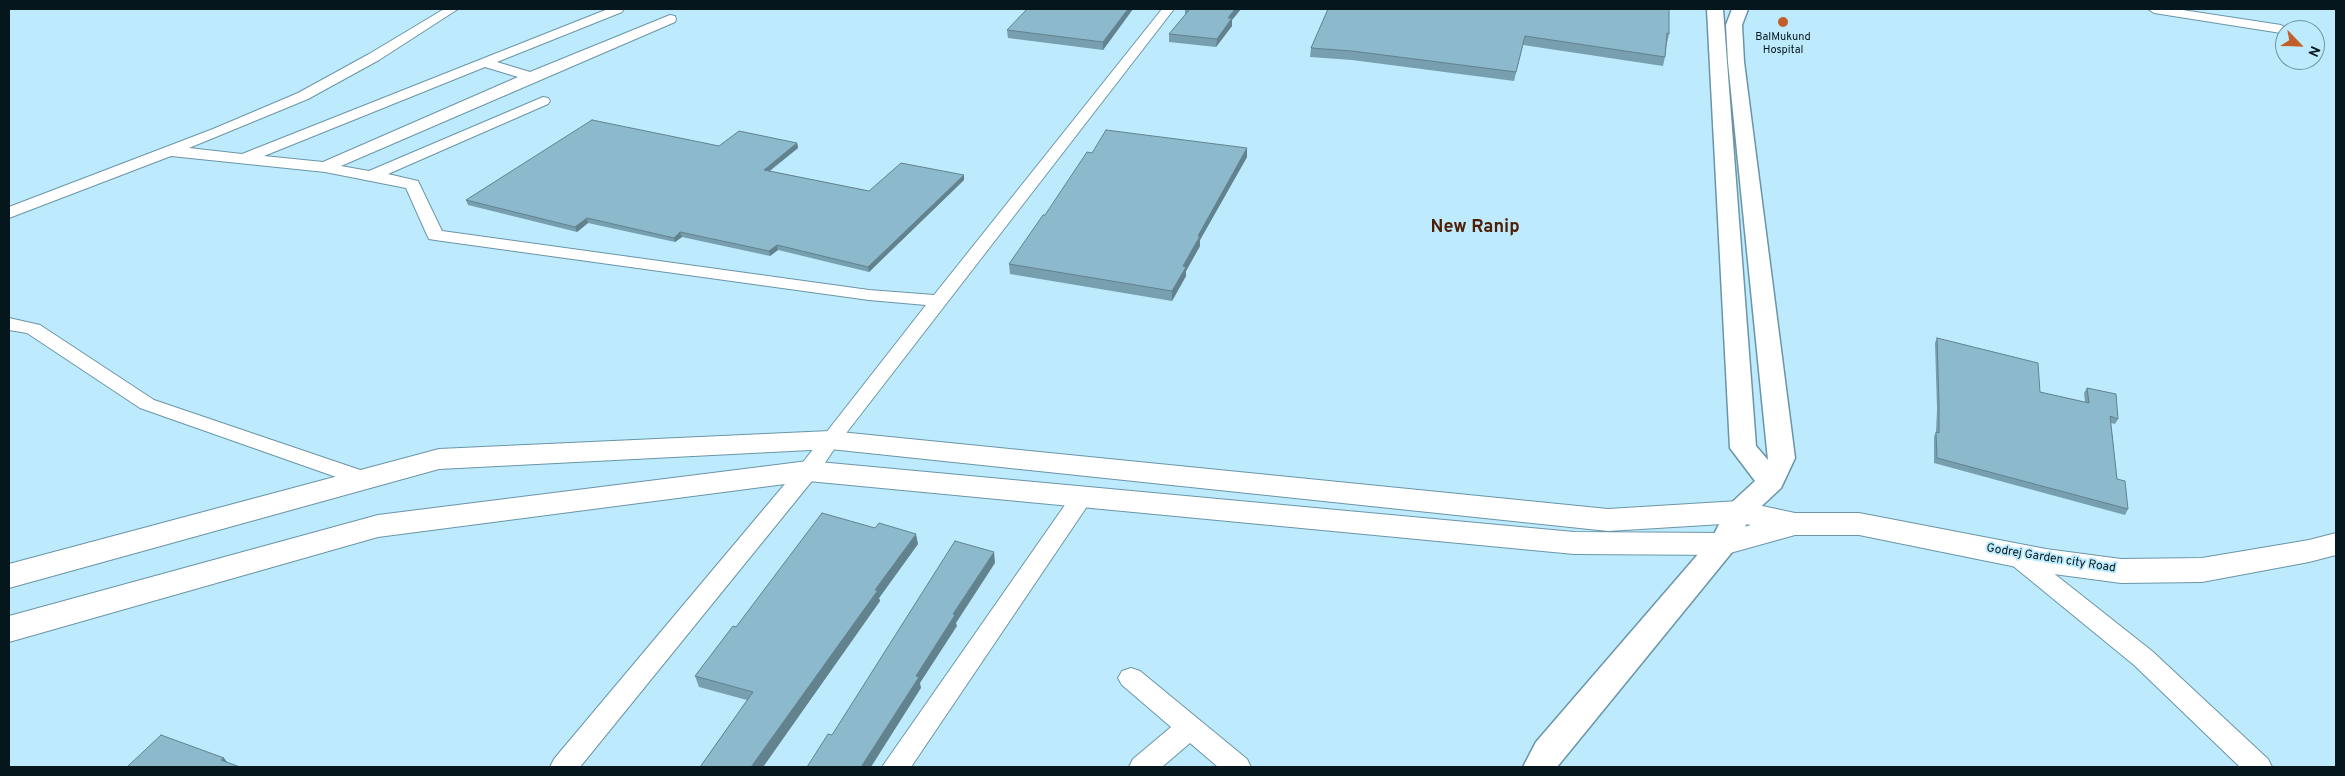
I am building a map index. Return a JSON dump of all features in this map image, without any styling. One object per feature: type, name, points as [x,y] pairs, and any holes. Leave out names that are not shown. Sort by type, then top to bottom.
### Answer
[{"type":"main road","points":[[9,576],[439,459],[830,440],[1608,520],[1739,512],[1795,524]]},
{"type":"main road","points":[[9,629],[378,526],[808,471],[1574,543],[1723,544],[1795,524]]},
{"type":"main road","name":"Godrej Garden city Road","points":[[1795,524],[1859,524],[2015,555],[2122,571],[2202,570],[2309,551],[2336,544]]},
{"type":"street","points":[[9,213],[169,151],[303,96],[374,57],[452,9]]},
{"type":"street","points":[[246,158],[618,9]]},
{"type":"street","points":[[564,767],[808,471],[830,440],[1168,9]]},
{"type":"street","points":[[1540,767],[1548,752],[1723,544],[1739,512],[1772,482],[1782,458],[1736,62],[1734,24],[1738,11],[1710,9],[1743,448],[1772,482]]},
{"type":"street","points":[[2154,9],[2275,28]]},
{"type":"street","points":[[324,168],[531,77],[670,19]]},
{"type":"street","points":[[483,62],[531,77]]},
{"type":"street","points":[[371,176],[543,100]]},
{"type":"street","points":[[169,151],[324,168],[412,184],[435,235],[869,295],[940,302]]},
{"type":"street","points":[[9,324],[33,329],[148,404],[364,479]]},
{"type":"street","points":[[896,767],[1082,497]]},
{"type":"street","points":[[2015,555],[2143,658],[2258,767]]},
{"type":"street","points":[[1131,678],[1237,767]]},
{"type":"street","points":[[1143,767],[1189,728]]},
{"type":"building","points":[[1027,9],[1128,9],[1103,42],[1007,30]]},
{"type":"building","points":[[1190,9],[1235,9],[1228,18],[1232,18],[1217,39],[1169,34]]},
{"type":"building","points":[[1328,9],[1669,9],[1669,34],[1667,33],[1665,57],[1525,36],[1516,72],[1352,51],[1311,48]]},
{"type":"building","points":[[592,120],[719,146],[739,131],[797,143],[764,170],[869,191],[901,163],[964,175],[868,267],[777,245],[769,251],[680,232],[674,238],[587,218],[575,227],[466,200]]},
{"type":"building","points":[[1106,130],[1247,148],[1198,236],[1200,236],[1183,266],[1186,267],[1172,291],[1009,264],[1043,215],[1045,215],[1087,152],[1092,153]]},
{"type":"building","points":[[1937,338],[2038,363],[2040,392],[2089,403],[2087,388],[2116,394],[2118,419],[2110,416],[2117,479],[2125,481],[2128,509],[1937,458],[1936,432],[1939,433],[1939,404]]},
{"type":"building","points":[[822,513],[875,528],[879,523],[916,534],[751,767],[700,767],[753,692],[695,676],[733,626],[736,627]]},
{"type":"building","points":[[955,541],[994,552],[953,614],[955,615],[916,676],[919,677],[861,767],[807,767],[828,734],[832,735]]},
{"type":"building","points":[[161,735],[224,758],[221,760],[240,767],[127,767]]},
{"type":"place","name":"BalMukund Hospital","points":[[1783,22]]},
{"type":"district","name":"New Ranip","points":[[1475,228]]}]
